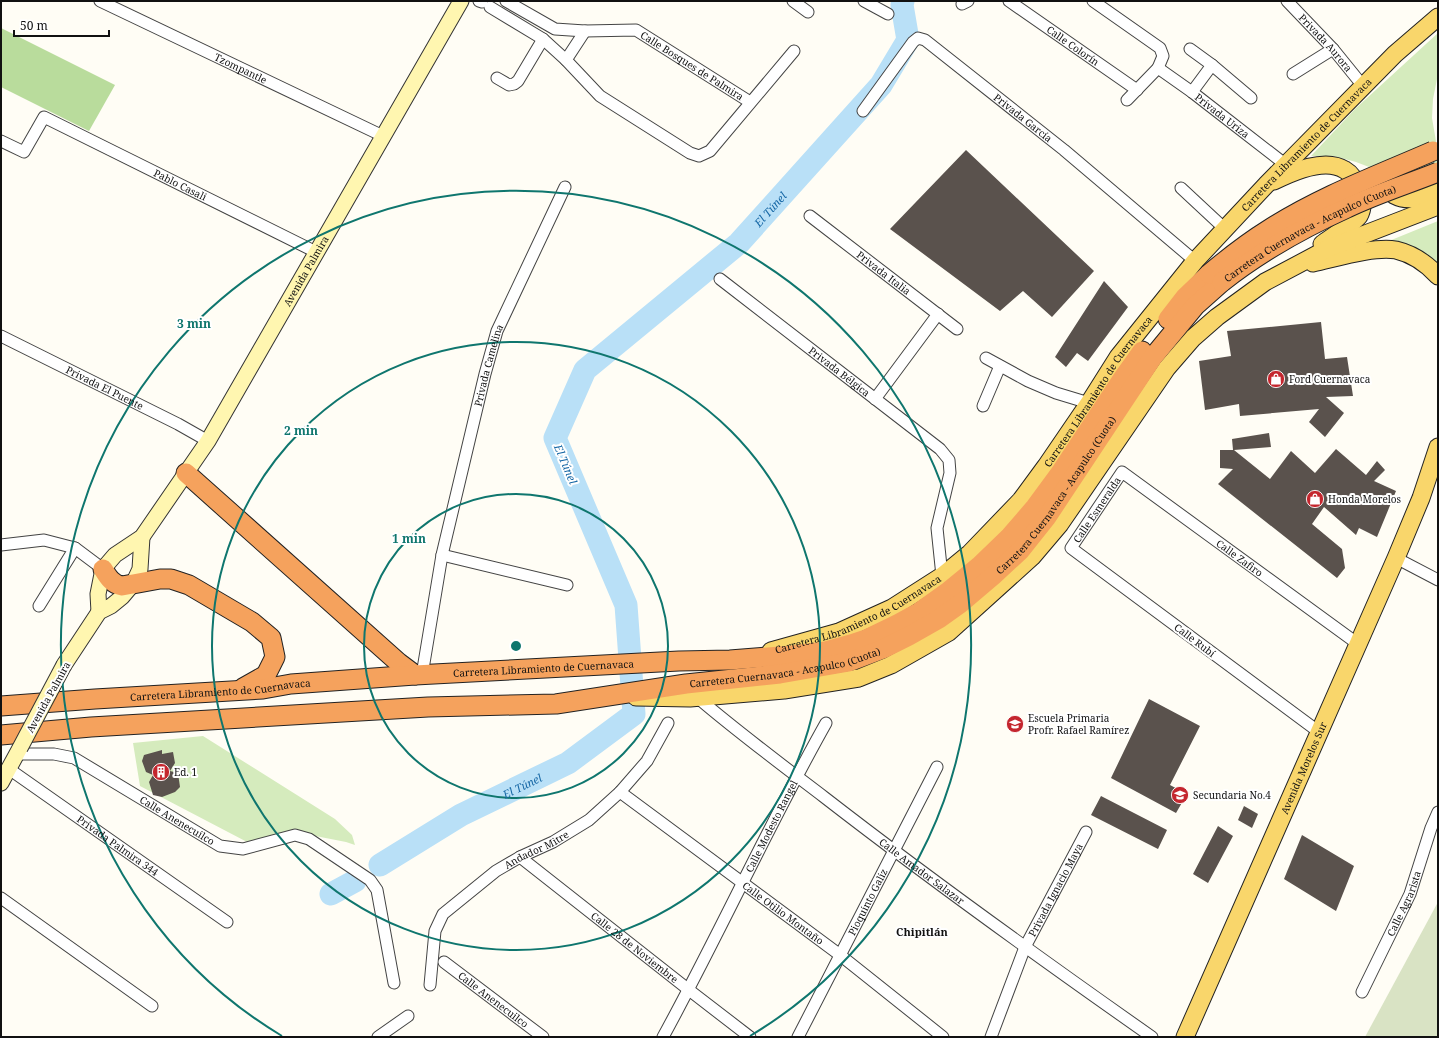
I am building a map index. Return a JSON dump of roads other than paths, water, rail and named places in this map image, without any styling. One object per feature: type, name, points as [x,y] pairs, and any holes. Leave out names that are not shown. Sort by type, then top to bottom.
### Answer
[{"type":"highway","name":"Carretera Cuernavaca - Acapulco (Cuota)","points":[[1,734],[428,707],[556,704],[609,697],[692,693],[780,674],[849,662],[890,646],[939,619],[982,586],[1020,551],[1047,517],[1153,357],[1185,297],[1209,274],[1268,229],[1306,208],[1438,149]]},
{"type":"highway","name":"Carretera Cuernavaca - Acapulco (Cuota)","points":[[730,660],[819,652],[851,644],[866,639],[897,624],[947,592],[980,565],[1010,536],[1035,507],[1060,473],[1141,352],[1164,334],[1194,306],[1239,269],[1272,246],[1348,207],[1438,172]]},
{"type":"highway","points":[[186,473],[399,663],[418,675]]},
{"type":"highway","points":[[103,569],[117,585],[122,586],[171,579],[189,585],[252,622],[271,638],[275,657],[266,674],[240,690]]},
{"type":"highway","name":"Carretera Libramiento de Cuernavaca","points":[[1,706],[263,689],[291,684],[418,675],[679,661],[730,660]]},
{"type":"main road","name":"Avenida Palmira","points":[[103,569],[115,555],[142,537],[208,441],[461,1]]},
{"type":"main road","name":"Carretera Libramiento de Cuernavaca","points":[[730,660],[786,648],[839,632],[892,608],[942,576],[970,553],[1021,500],[1089,403],[1118,357],[1195,261],[1266,185],[1363,86],[1395,54],[1438,17]]},
{"type":"main road","points":[[1266,185],[1290,174],[1312,167],[1330,165],[1344,169],[1384,186],[1394,195],[1407,199],[1419,198],[1438,191]]},
{"type":"main road","points":[[692,693],[784,690],[859,678],[891,665],[949,632],[1032,557],[1060,524],[1167,368],[1193,338],[1217,317],[1265,282],[1348,226],[1359,216],[1362,204],[1361,191],[1354,178],[1344,169]]},
{"type":"main road","points":[[1265,282],[1294,268],[1329,248],[1438,206]]},
{"type":"main road","points":[[1294,268],[1378,250],[1396,250],[1425,263],[1438,276]]},
{"type":"main road","points":[[1421,498],[1438,447]]},
{"type":"main road","points":[[1421,498],[1438,472]]},
{"type":"main road","name":"Avenida Morelos Sur","points":[[1184,1037],[1396,558],[1421,498]]},
{"type":"main road","name":"Avenida Palmira","points":[[1,783],[64,665],[98,612],[111,606],[122,597],[133,584],[140,569],[142,537]]},
{"type":"main road","points":[[98,612],[98,594],[103,569]]},
{"type":"street","name":"Tzompantle","points":[[100,1],[383,136]]},
{"type":"street","name":"Calle Bosques de Palmira","points":[[484,3],[543,39],[566,60],[600,96],[690,153],[699,156],[710,150],[750,102],[636,30],[585,31],[555,29],[506,1]]},
{"type":"street","points":[[793,1],[808,12]]},
{"type":"street","points":[[864,1],[888,14]]},
{"type":"street","name":"Calle Colorín","points":[[1009,1],[1137,90]]},
{"type":"street","points":[[1093,1],[1160,48],[1163,56],[1158,68],[1127,100]]},
{"type":"street","name":"Privada Aurora","points":[[1287,1],[1333,49],[1363,86]]},
{"type":"street","points":[[566,60],[585,31]]},
{"type":"street","name":"Privada García","points":[[863,111],[913,42],[918,38],[924,40],[1064,150],[1195,261]]},
{"type":"street","points":[[497,78],[509,85],[518,81],[543,39]]},
{"type":"street","points":[[1190,49],[1212,65],[1251,98]]},
{"type":"street","points":[[1293,74],[1333,49]]},
{"type":"street","points":[[750,102],[794,51]]},
{"type":"street","points":[[1192,92],[1212,65]]},
{"type":"street","name":"Privada Uriza","points":[[1158,68],[1192,92],[1286,165]]},
{"type":"street","name":"Pablo Casali","points":[[1,141],[24,152],[44,117],[316,252]]},
{"type":"street","name":"Privada Camelina","points":[[418,675],[442,555],[485,374],[497,331],[565,187]]},
{"type":"street","points":[[1181,188],[1225,229]]},
{"type":"street","name":"Privada Italia","points":[[810,216],[957,329]]},
{"type":"street","name":"Privada Bélgica","points":[[720,279],[876,399],[938,314]]},
{"type":"street","name":"Privada El Puente","points":[[1,336],[178,424],[208,441]]},
{"type":"street","points":[[986,358],[1028,381],[1056,393],[1089,403]]},
{"type":"street","points":[[983,406],[1000,366]]},
{"type":"street","points":[[876,399],[940,449],[949,460],[950,473],[937,528],[942,576]]},
{"type":"street","name":"Calle Esmeralda","points":[[1071,548],[1122,472]]},
{"type":"street","name":"Calle Zafiro","points":[[1122,472],[1358,644]]},
{"type":"street","points":[[1,545],[44,540],[75,548],[103,569]]},
{"type":"street","points":[[38,606],[75,548]]},
{"type":"street","name":"Calle Rubí","points":[[1071,548],[1319,732]]},
{"type":"street","points":[[442,555],[568,585]]},
{"type":"street","points":[[1396,558],[1438,580]]},
{"type":"street","name":"Calle Amador Salazar","points":[[692,693],[796,776],[893,850],[1025,947],[1152,1037]]},
{"type":"street","name":"Andador Mitre","points":[[430,985],[435,930],[443,914],[496,871],[520,857],[553,842],[589,820],[620,792],[647,761],[668,723]]},
{"type":"street","name":"Calle Modesto Rangel","points":[[664,1037],[796,776],[826,723]]},
{"type":"street","name":"Calle Anenecuilco","points":[[18,751],[54,754],[74,758],[220,846],[242,849],[295,835],[309,839],[370,880],[377,890],[394,983]]},
{"type":"street","name":"Pioquinto Galiz","points":[[798,1037],[937,767]]},
{"type":"street","name":"Privada Palmira 344","points":[[8,769],[226,922]]},
{"type":"street","name":"Calle Otilio Montaño","points":[[620,792],[840,955],[944,1037]]},
{"type":"street","name":"Calle Agrarista","points":[[1362,992],[1410,894],[1431,828],[1438,812]]},
{"type":"street","name":"Privada Ignacio Maya","points":[[991,1037],[1025,947],[1086,832]]},
{"type":"street","name":"Calle 28 de Noviembre","points":[[520,857],[750,1037]]},
{"type":"street","points":[[1,898],[152,1006]]},
{"type":"street","name":"Calle Anenecuilco","points":[[444,962],[543,1037]]},
{"type":"street","points":[[378,1037],[408,1016]]},
{"type":"waterway","name":"El Túnel","points":[[380,865],[461,815],[568,763],[634,714],[626,605],[555,438],[585,370],[739,243],[881,85],[908,40],[902,5],[903,1]]},
{"type":"waterway","name":"El Túnel","points":[[331,894],[355,881]]},
{"type":"place","name":"Ford Cuernavaca","points":[[1276,379]]},
{"type":"place","name":"Honda Morelos","points":[[1315,499]]},
{"type":"place","name":"Escuela Primaria Profr. Rafael Ramírez","points":[[1015,724]]},
{"type":"place","name":"Ed. 1","points":[[161,772]]},
{"type":"place","name":"Secundaria No.4","points":[[1180,795]]},
{"type":"district","name":"Chipitlán","points":[[922,931]]}]
